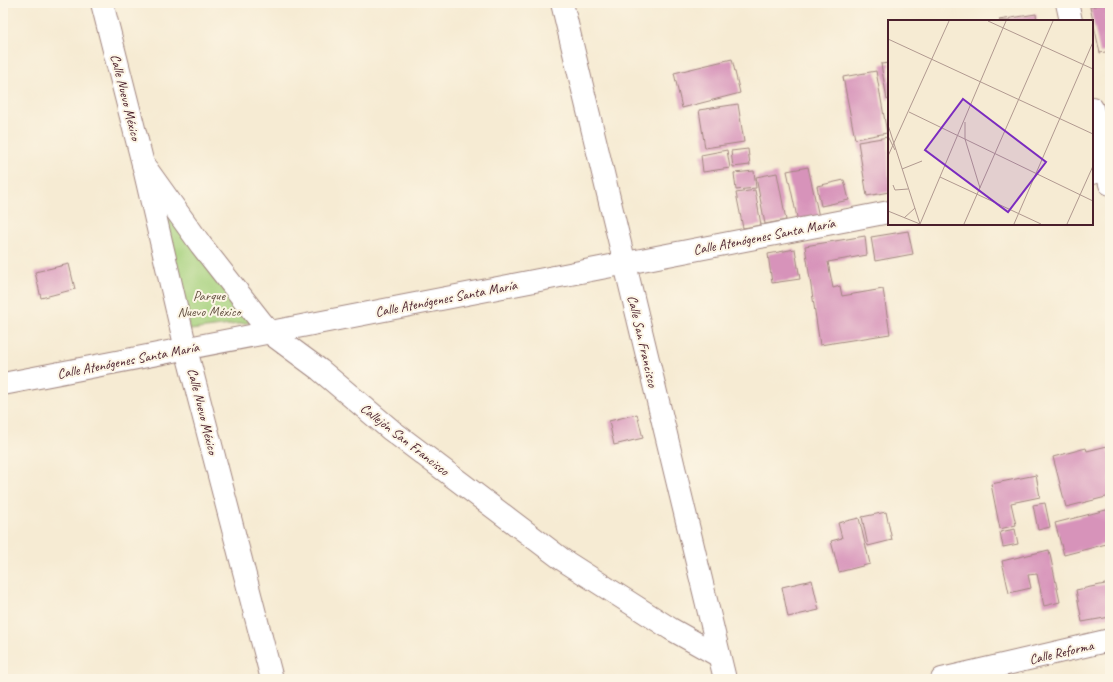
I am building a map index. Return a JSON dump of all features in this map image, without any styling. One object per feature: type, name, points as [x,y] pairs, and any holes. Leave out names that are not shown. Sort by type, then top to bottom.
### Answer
[{"type":"street","name":"Calle Nuevo México","points":[[102,3],[143,164],[186,348],[272,679]]},
{"type":"street","name":"Calle San Francisco","points":[[562,3],[725,679]]},
{"type":"street","points":[[1067,3],[1071,20]]},
{"type":"street","points":[[1093,113],[1105,174]]},
{"type":"street","name":"Callejón San Francisco","points":[[143,164],[201,244],[270,332],[320,370],[391,430],[563,560],[671,629],[719,656]]},
{"type":"street","name":"Calle Atenógenes Santa María","points":[[3,384],[888,212]]},
{"type":"street","name":"Calle Reforma","points":[[942,679],[1110,640]]},
{"type":"green space","name":"Parque Nuevo México","points":[[151,183],[254,322],[190,330]]},
{"type":"building","points":[[1110,3],[1110,51],[1100,53],[1090,7]]},
{"type":"building","points":[[1036,14],[1037,20],[999,20]]},
{"type":"building","points":[[732,59],[740,93],[682,108],[674,73]]},
{"type":"building","points":[[888,63],[887,100],[881,64]]},
{"type":"building","points":[[876,71],[887,133],[855,139],[843,77]]},
{"type":"building","points":[[738,104],[744,142],[705,148],[699,110]]},
{"type":"building","points":[[888,137],[888,192],[867,196],[858,142]]},
{"type":"building","points":[[748,149],[750,165],[733,167],[731,151]]},
{"type":"building","points":[[727,150],[730,168],[703,172],[701,155]]},
{"type":"building","points":[[808,167],[819,217],[798,222],[787,171]]},
{"type":"building","points":[[754,171],[756,188],[736,190],[734,173]]},
{"type":"building","points":[[777,173],[786,220],[765,224],[756,177]]},
{"type":"building","points":[[844,180],[849,200],[821,206],[817,186]]},
{"type":"building","points":[[755,190],[761,225],[743,228],[736,193]]},
{"type":"building","points":[[908,231],[913,254],[875,261],[871,237]]},
{"type":"building","points":[[865,236],[867,255],[828,262],[833,288],[840,286],[842,296],[883,289],[890,334],[820,345],[805,246]]},
{"type":"building","points":[[795,249],[800,279],[772,283],[768,254]]},
{"type":"building","points":[[69,264],[75,289],[41,298],[35,272]]},
{"type":"building","points":[[637,414],[643,438],[614,445],[609,421]]},
{"type":"building","points":[[1107,446],[1110,458],[1110,496],[1066,507],[1053,457],[1086,448],[1087,451]]},
{"type":"building","points":[[1036,475],[1040,497],[1011,503],[1016,525],[1000,529],[991,484]]},
{"type":"building","points":[[1045,503],[1050,527],[1038,530],[1033,505]]},
{"type":"building","points":[[1110,509],[1110,543],[1064,555],[1055,523]]},
{"type":"building","points":[[886,512],[892,540],[868,546],[862,517]]},
{"type":"building","points":[[859,518],[870,564],[839,572],[831,541],[842,538],[838,523]]},
{"type":"building","points":[[1015,529],[1018,544],[1003,547],[1000,532]]},
{"type":"building","points":[[1049,550],[1060,602],[1044,606],[1037,574],[1028,575],[1031,588],[1009,593],[1002,561]]},
{"type":"building","points":[[812,580],[819,610],[788,617],[782,587]]},
{"type":"building","points":[[1110,583],[1110,617],[1082,622],[1076,590]]}]
